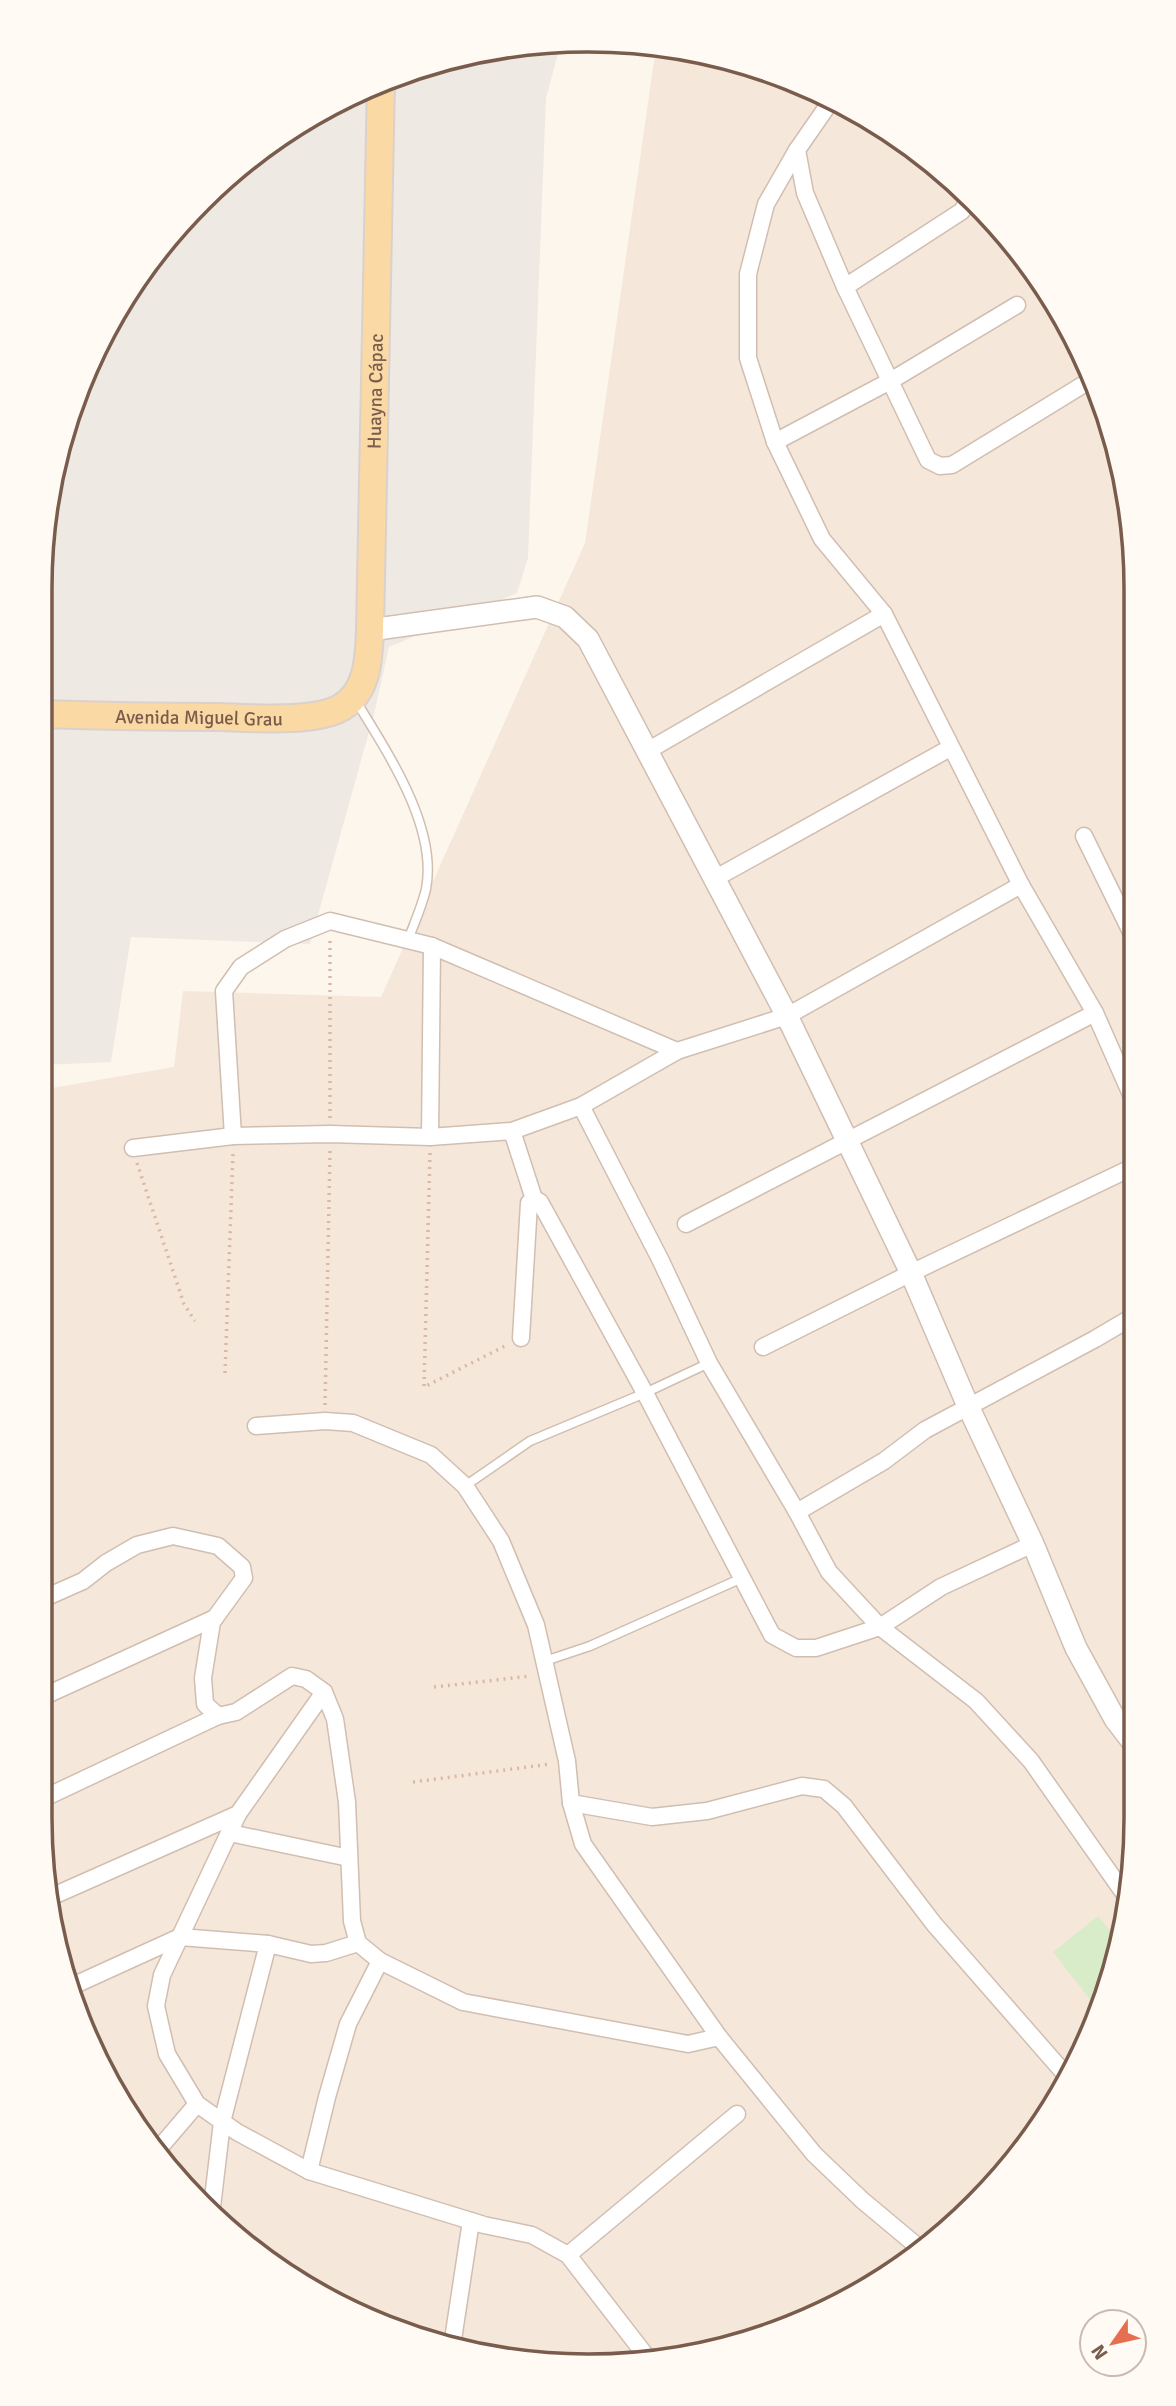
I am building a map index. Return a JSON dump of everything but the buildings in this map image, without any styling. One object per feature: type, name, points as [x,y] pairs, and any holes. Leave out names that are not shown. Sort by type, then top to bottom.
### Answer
[{"type":"main road","name":"Huayna Cápac","points":[[354,697],[369,660],[381,94]]},
{"type":"main road","name":"Avenida Miguel Grau","points":[[52,714],[293,717],[325,714],[342,707],[354,697]]},
{"type":"street","points":[[825,108],[766,204],[748,274],[748,358],[775,442],[822,539],[884,614],[1021,885],[1096,1013],[1124,1078]]},
{"type":"street","points":[[797,150],[805,193],[845,287],[892,380],[928,460],[940,466],[952,465],[1084,385]]},
{"type":"street","points":[[845,287],[961,211],[964,206]]},
{"type":"street","points":[[775,442],[892,380],[1017,305]]},
{"type":"street","points":[[370,630],[537,607],[565,617],[588,639],[649,750],[848,1140],[911,1273],[968,1406],[1033,1545],[1076,1648],[1124,1731]]},
{"type":"street","points":[[649,750],[884,614]]},
{"type":"street","points":[[714,879],[950,748]]},
{"type":"street","points":[[1084,836],[1124,918]]},
{"type":"street","points":[[133,1148],[233,1136],[430,1137],[512,1131],[581,1106],[677,1051],[787,1016],[1021,885]]},
{"type":"street","points":[[233,1136],[224,991],[241,967],[285,939],[330,921],[432,946],[677,1051]]},
{"type":"street","points":[[430,1137],[432,946]]},
{"type":"street","points":[[685,1224],[1096,1013]]},
{"type":"street","points":[[581,1106],[660,1259],[709,1363],[797,1511],[829,1573],[880,1627],[976,1701],[1031,1761],[1119,1886]]},
{"type":"street","points":[[512,1131],[534,1199],[540,1202],[645,1393],[772,1635],[796,1648],[816,1648],[880,1627],[941,1587],[1033,1545]]},
{"type":"street","points":[[762,1347],[1124,1171]]},
{"type":"street","points":[[521,1338],[529,1203],[534,1199]]},
{"type":"street","points":[[797,1511],[884,1461],[925,1430],[1124,1322]]},
{"type":"street","points":[[256,1426],[325,1421],[352,1423],[431,1455],[465,1486],[501,1541],[536,1625],[567,1761],[571,1803],[583,1844],[719,2037],[814,2154],[862,2200],[914,2243]]},
{"type":"street","points":[[52,1595],[83,1581],[106,1563],[137,1545],[173,1536],[218,1546],[244,1572],[244,1578],[212,1622],[203,1678],[205,1704],[218,1716]]},
{"type":"street","points":[[52,1693],[215,1618]]},
{"type":"street","points":[[52,1794],[218,1716],[236,1712],[292,1676],[306,1679],[324,1692],[335,1719],[347,1802],[352,1922],[358,1943],[380,1961],[463,2002],[688,2044],[719,2037]]},
{"type":"street","points":[[324,1692],[239,1814],[162,1975],[156,2006],[167,2054],[197,2104],[222,2122],[309,2172],[471,2221],[532,2235],[568,2255],[642,2350]]},
{"type":"street","points":[[571,1803],[652,1816],[707,1811],[802,1786],[824,1789],[844,1806],[933,1924],[1061,2069]]},
{"type":"street","points":[[58,1894],[239,1814]]},
{"type":"street","points":[[230,1833],[349,1858]]},
{"type":"street","points":[[79,1983],[180,1937],[268,1944],[311,1954],[326,1953],[358,1943]]},
{"type":"street","points":[[213,2200],[222,2122],[268,1944]]},
{"type":"street","points":[[309,2172],[348,2024],[380,1961]]},
{"type":"street","points":[[163,2144],[197,2104]]},
{"type":"street","points":[[568,2255],[737,2114]]},
{"type":"street","points":[[454,2336],[471,2221]]},
{"type":"lane","points":[[354,697],[398,769],[428,853],[426,889],[408,940]]},
{"type":"lane","points":[[465,1486],[530,1441],[709,1363]]},
{"type":"lane","points":[[546,1668],[744,1578]]},
{"type":"path","points":[[325,1421],[330,1135],[330,921]]},
{"type":"path","points":[[225,1373],[233,1136]]},
{"type":"path","points":[[430,1137],[424,1387],[521,1338]]},
{"type":"path","points":[[133,1148],[184,1304],[195,1321]]},
{"type":"path","points":[[434,1687],[546,1668]]},
{"type":"path","points":[[413,1782],[567,1761]]},
{"type":"shaded area","points":[[558,54],[546,98],[528,558],[517,593],[389,647],[374,714],[310,944],[131,937],[111,1062],[52,1064],[54,553],[57,518],[71,449],[93,383],[124,320],[163,262],[185,235],[235,185],[290,143],[351,108],[416,81],[484,63]]},
{"type":"shaded area","points":[[655,57],[727,71],[760,81],[793,93],[856,124],[914,163],[941,185],[991,235],[1013,262],[1052,320],[1083,383],[1105,449],[1113,484],[1119,518],[1124,588],[1124,1818],[1119,1888],[1105,1957],[1095,1990],[1083,2023],[1052,2086],[1013,2144],[967,2197],[914,2243],[856,2282],[793,2313],[760,2325],[727,2335],[658,2349],[588,2354],[518,2349],[484,2343],[449,2335],[383,2313],[320,2282],[290,2263],[235,2221],[209,2197],[163,2144],[143,2116],[124,2086],[93,2023],[71,1957],[63,1922],[57,1888],[52,1818],[52,1088],[174,1067],[183,991],[381,997],[585,543]]},
{"type":"green space","points":[[1098,1916],[1111,1932],[1091,2001],[1053,1952]]}]
